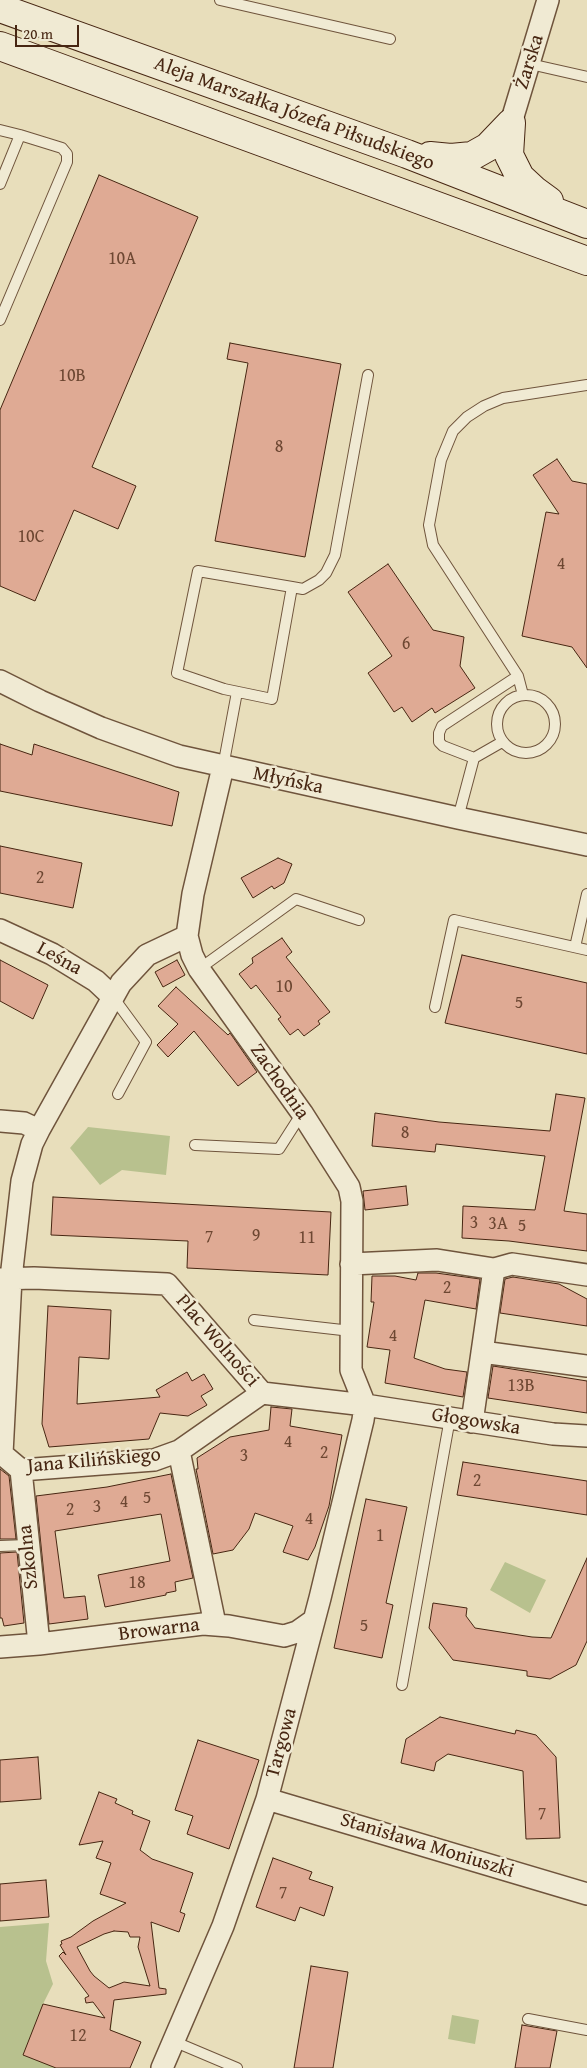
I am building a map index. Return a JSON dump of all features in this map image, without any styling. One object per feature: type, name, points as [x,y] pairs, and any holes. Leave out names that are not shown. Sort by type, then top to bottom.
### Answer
[{"type":"main road","name":"Aleja Marszałka Józefa Piłsudskiego","points":[[0,8],[407,154],[582,222]]},
{"type":"main road","name":"Aleja Marszałka Józefa Piłsudskiego","points":[[0,46],[587,261]]},
{"type":"main road","points":[[407,154],[451,158],[472,156],[488,147],[511,123]]},
{"type":"main road","points":[[511,123],[509,156],[520,177],[534,190],[582,222]]},
{"type":"street","name":"Żarska","points":[[511,123],[548,0]]},
{"type":"street","name":"Młyńska","points":[[0,681],[101,728],[180,756],[223,767],[587,845]]},
{"type":"street","name":"Zachodnia","points":[[223,767],[193,894],[187,936],[192,955],[199,969],[302,1113],[348,1187],[352,1200],[351,1370],[364,1405]]},
{"type":"street","name":"Leśna","points":[[0,930],[52,954],[96,981],[114,997]]},
{"type":"street","points":[[1,1454],[6,1279],[22,1181],[32,1144],[121,983],[147,955],[187,936]]},
{"type":"street","points":[[0,1121],[24,1123],[39,1130]]},
{"type":"street","points":[[351,1264],[437,1260],[494,1269],[512,1264],[587,1275]]},
{"type":"street","points":[[472,1422],[494,1269]]},
{"type":"street","name":"Plac Wolności","points":[[6,1279],[34,1278],[167,1284],[262,1393],[364,1405]]},
{"type":"street","points":[[482,1352],[587,1366]]},
{"type":"street","name":"Jana Kilińskiego","points":[[1,1454],[21,1470],[154,1460],[179,1451],[262,1393]]},
{"type":"street","name":"Głogowska","points":[[364,1405],[553,1434],[587,1436]]},
{"type":"street","name":"Targowa","points":[[162,2068],[223,1926],[267,1799],[314,1620],[358,1440],[364,1405]]},
{"type":"street","points":[[179,1451],[215,1624]]},
{"type":"street","name":"Szkolna","points":[[21,1470],[27,1545],[39,1644]]},
{"type":"street","name":"Browarna","points":[[0,1647],[203,1624],[215,1624],[284,1636],[297,1632],[314,1620]]},
{"type":"street","name":"Stanisława Moniuszki","points":[[267,1799],[587,1894]]},
{"type":"lane","points":[[220,0],[390,39]]},
{"type":"lane","points":[[530,64],[587,77]]},
{"type":"lane","points":[[0,130],[20,134],[62,148],[66,154],[67,162],[0,320]]},
{"type":"lane","points":[[0,184],[20,134]]},
{"type":"lane","points":[[292,587],[272,699],[237,692],[177,674],[198,571],[292,587],[303,589],[326,574],[335,555],[368,375]]},
{"type":"lane","points":[[523,695],[518,676],[433,545],[429,525],[441,460],[453,431],[467,417],[484,406],[503,398],[587,385]]},
{"type":"lane","points":[[474,758],[443,746],[439,742],[439,733],[442,726],[518,676]]},
{"type":"lane","points":[[223,767],[237,692]]},
{"type":"lane","points":[[523,695],[535,696],[546,702],[553,712],[556,724],[553,736],[546,746],[535,752],[523,754],[511,750],[502,742],[497,730],[497,718],[502,707],[511,698],[523,695]]},
{"type":"lane","points":[[458,818],[474,758],[502,742]]},
{"type":"lane","points":[[575,947],[587,894]]},
{"type":"lane","points":[[199,969],[296,899],[359,920]]},
{"type":"lane","points":[[435,1007],[454,920],[587,950]]},
{"type":"lane","points":[[114,997],[146,1042],[118,1094]]},
{"type":"lane","points":[[195,1145],[279,1149],[302,1113]]},
{"type":"lane","points":[[254,1320],[351,1331]]},
{"type":"lane","points":[[402,1685],[450,1418]]},
{"type":"lane","points":[[0,1546],[27,1545]]},
{"type":"lane","points":[[528,2019],[587,2030]]},
{"type":"lane","points":[[173,2041],[237,2068]]},
{"type":"green space","points":[[88,1127],[170,1136],[166,1175],[122,1170],[100,1185],[70,1148]]},
{"type":"green space","points":[[505,1562],[546,1580],[530,1613],[490,1590]]},
{"type":"green space","points":[[49,1923],[46,1961],[53,1984],[43,2004],[112,2020],[111,2030],[141,2042],[130,2068],[0,2068],[0,1927]]},
{"type":"green space","points":[[452,2015],[479,2020],[475,2044],[448,2039]]},
{"type":"building","points":[[99,175],[198,217],[92,467],[136,486],[118,529],[74,510],[35,601],[0,586],[0,410]]},
{"type":"building","points":[[230,343],[341,364],[305,557],[215,541],[248,363],[227,359]]},
{"type":"building","points":[[557,459],[572,481],[587,484],[587,668],[572,647],[522,636],[546,512],[559,514],[533,475]]},
{"type":"building","points":[[388,564],[433,630],[464,637],[460,666],[475,688],[435,713],[432,708],[412,722],[402,707],[394,712],[368,673],[392,656],[348,592]]},
{"type":"building","points":[[0,744],[32,755],[34,744],[179,792],[172,826],[0,791]]},
{"type":"building","points":[[0,846],[82,863],[73,908],[0,893]]},
{"type":"building","points":[[278,858],[292,864],[284,883],[274,889],[272,886],[253,898],[241,878]]},
{"type":"building","points":[[282,938],[292,952],[286,957],[330,1012],[318,1021],[320,1024],[304,1036],[298,1029],[290,1035],[278,1019],[281,1017],[256,985],[251,989],[239,974],[253,963],[252,958]]},
{"type":"building","points":[[462,955],[587,983],[587,1054],[445,1023]]},
{"type":"building","points":[[0,960],[48,985],[33,1019],[0,1001]]},
{"type":"building","points":[[177,960],[185,975],[163,987],[155,972]]},
{"type":"building","points":[[176,987],[228,1035],[230,1033],[257,1072],[238,1086],[194,1031],[168,1057],[157,1045],[178,1024],[158,1006]]},
{"type":"building","points":[[556,1094],[585,1098],[564,1211],[587,1214],[587,1251],[509,1241],[462,1238],[463,1206],[535,1210],[545,1156],[436,1144],[435,1152],[372,1146],[375,1113],[439,1122],[550,1131]]},
{"type":"building","points":[[406,1186],[408,1205],[365,1210],[363,1191]]},
{"type":"building","points":[[53,1197],[331,1212],[328,1275],[187,1268],[188,1241],[51,1235]]},
{"type":"building","points":[[418,1273],[436,1273],[480,1279],[476,1309],[425,1300],[414,1358],[445,1369],[467,1372],[463,1397],[385,1383],[390,1350],[367,1347],[374,1302],[371,1302],[372,1276],[395,1276],[416,1280]]},
{"type":"building","points":[[513,1277],[559,1284],[587,1299],[587,1326],[500,1313],[505,1279]]},
{"type":"building","points":[[48,1306],[111,1310],[109,1359],[79,1357],[77,1404],[160,1397],[156,1390],[187,1372],[192,1381],[204,1374],[213,1389],[201,1396],[207,1405],[188,1416],[160,1413],[149,1439],[49,1447],[42,1424]]},
{"type":"building","points":[[493,1366],[587,1381],[587,1413],[488,1398]]},
{"type":"building","points":[[271,1407],[292,1409],[290,1426],[342,1435],[329,1506],[315,1547],[308,1560],[283,1552],[293,1526],[255,1513],[249,1529],[233,1550],[213,1554],[196,1469],[198,1469],[197,1458],[230,1437],[269,1430]]},
{"type":"building","points":[[463,1462],[587,1481],[587,1515],[457,1495]]},
{"type":"building","points":[[0,1469],[9,1476],[16,1539],[0,1539]]},
{"type":"building","points":[[171,1474],[193,1578],[175,1582],[176,1591],[166,1593],[166,1595],[105,1607],[98,1575],[170,1561],[161,1514],[55,1531],[64,1598],[85,1596],[88,1619],[49,1624],[36,1496],[107,1487]]},
{"type":"building","points":[[366,1499],[407,1507],[386,1603],[393,1605],[382,1658],[334,1648]]},
{"type":"building","points":[[17,1552],[24,1623],[4,1626],[2,1618],[0,1618],[0,1553]]},
{"type":"building","points":[[587,1558],[587,1641],[576,1665],[550,1679],[527,1676],[527,1671],[453,1660],[429,1628],[433,1603],[467,1608],[466,1616],[475,1628],[551,1638]]},
{"type":"building","points":[[440,1717],[515,1734],[516,1730],[536,1735],[556,1757],[560,1838],[526,1839],[523,1771],[448,1754],[436,1762],[434,1771],[401,1763],[406,1739]]},
{"type":"building","points":[[198,1740],[259,1760],[229,1849],[187,1834],[193,1816],[175,1810]]},
{"type":"building","points":[[38,1757],[41,1799],[0,1802],[0,1760]]},
{"type":"building","points":[[99,1792],[117,1799],[115,1803],[133,1811],[132,1814],[150,1821],[140,1850],[152,1859],[193,1873],[180,1912],[185,1914],[179,1932],[151,1922],[159,1988],[166,1989],[166,1994],[114,2000],[110,2030],[141,2042],[130,2068],[56,2068],[23,2055],[43,2004],[105,2018],[93,2002],[86,2003],[85,1998],[89,1996],[59,1956],[63,1952],[66,1955],[60,1945],[62,1944],[61,1941],[71,1937],[93,1921],[126,1903],[100,1894],[111,1863],[96,1858],[103,1841],[79,1845]],"holes":[[[114,1931],[128,1932],[130,1937],[140,1937],[138,1947],[150,1986],[124,1982],[109,1988],[90,1971],[77,1947]]]},
{"type":"building","points":[[273,1858],[312,1872],[309,1879],[333,1887],[324,1916],[300,1907],[295,1921],[256,1907]]},
{"type":"building","points":[[46,1880],[49,1917],[0,1921],[0,1884]]},
{"type":"building","points":[[311,1966],[348,1972],[333,2068],[294,2068]]},
{"type":"building","points":[[522,2025],[557,2031],[550,2068],[515,2068]]}]
